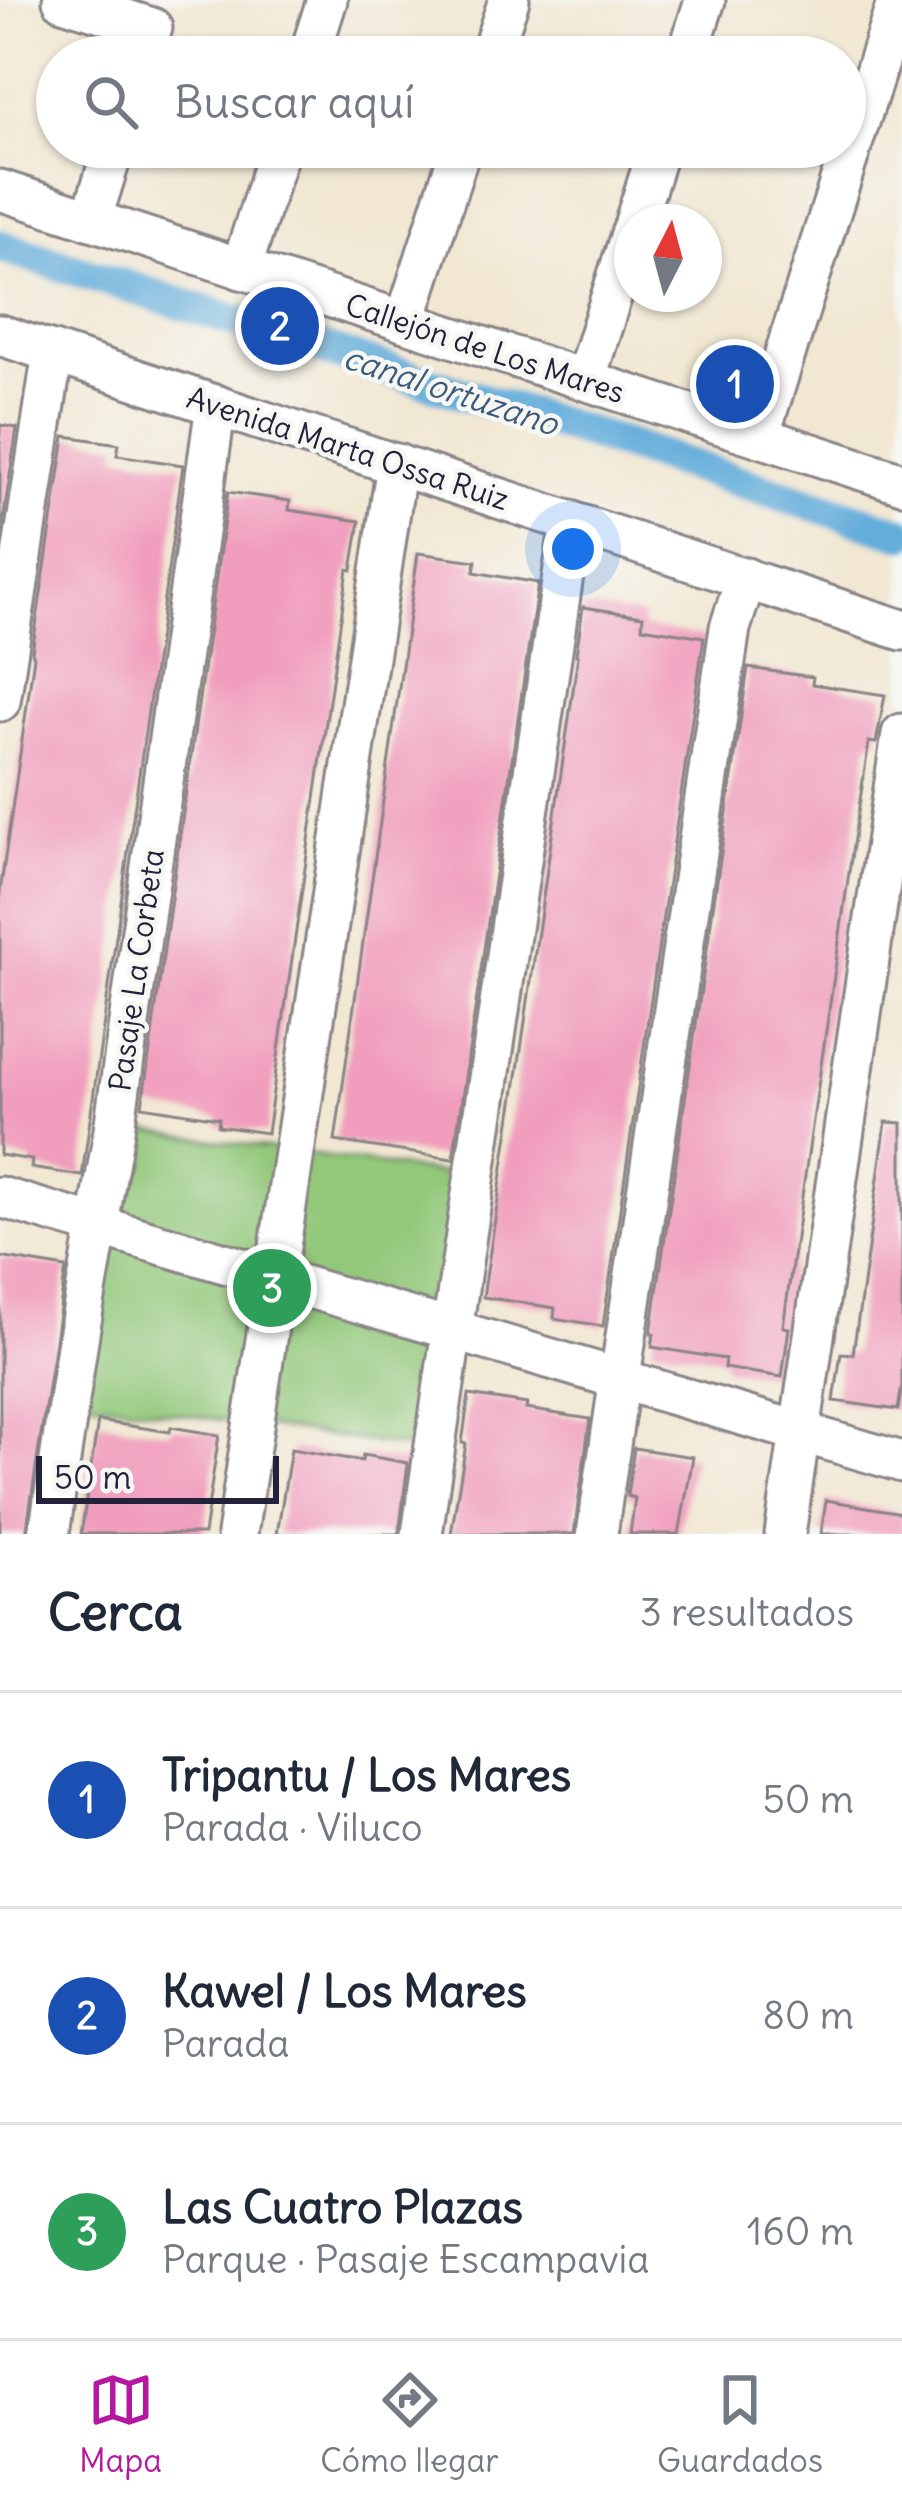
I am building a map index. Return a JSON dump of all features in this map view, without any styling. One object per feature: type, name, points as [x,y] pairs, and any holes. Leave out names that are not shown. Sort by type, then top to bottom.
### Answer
[{"type":"street","points":[[63,0],[152,28]]},
{"type":"street","points":[[316,36],[327,0]]},
{"type":"street","points":[[497,36],[508,0]]},
{"type":"street","points":[[694,36],[705,0]]},
{"type":"street","points":[[866,100],[898,0]]},
{"type":"street","points":[[91,220],[107,168]]},
{"type":"street","points":[[241,269],[273,168]]},
{"type":"street","points":[[405,322],[454,168]]},
{"type":"street","points":[[641,204],[652,168]]},
{"type":"street","points":[[759,436],[844,168]]},
{"type":"street","name":"Callejón de Los Mares","points":[[0,190],[902,483]]},
{"type":"street","points":[[585,380],[614,288]]},
{"type":"street","name":"Avenida Marta Ossa Ruiz","points":[[0,335],[902,630]]},
{"type":"street","points":[[0,701],[53,352]]},
{"type":"street","name":"Pasaje La Corbeta","points":[[50,1534],[216,405]]},
{"type":"street","points":[[237,1534],[397,464]]},
{"type":"street","points":[[422,1534],[571,521]]},
{"type":"street","points":[[597,1534],[727,648],[746,578]]},
{"type":"street","points":[[784,1534],[902,734]]},
{"type":"street","points":[[0,1198],[902,1462]]},
{"type":"green space","points":[[124,1127],[460,1176],[420,1449],[84,1400]]},
{"type":"building","points":[[0,425],[17,428],[0,541]]},
{"type":"building","points":[[65,436],[119,444],[117,455],[183,465],[82,1176],[31,1168],[32,1160],[0,1155],[0,892]]},
{"type":"building","points":[[228,492],[290,501],[289,510],[360,521],[352,570],[348,569],[267,1133],[218,1126],[219,1118],[142,1106]]},
{"type":"building","points":[[418,553],[476,561],[474,572],[538,583],[453,1159],[335,1141]]},
{"type":"building","points":[[583,607],[643,616],[642,627],[704,637],[603,1326],[554,1318],[555,1308],[483,1297]]},
{"type":"building","points":[[748,668],[813,677],[812,684],[885,695],[876,743],[869,742],[853,845],[783,1327],[789,1328],[782,1377],[724,1368],[725,1359],[652,1347],[651,1333]]},
{"type":"building","points":[[886,1122],[902,1123],[902,1385],[898,1410],[834,1401],[841,1353],[853,1354]]},
{"type":"building","points":[[0,1257],[66,1268],[26,1534],[0,1534]]},
{"type":"building","points":[[469,1395],[590,1419],[574,1534],[451,1534]]},
{"type":"building","points":[[98,1421],[219,1435],[204,1534],[81,1534]]},
{"type":"building","points":[[634,1448],[693,1457],[679,1534],[630,1534],[635,1498],[627,1496]]},
{"type":"building","points":[[291,1449],[408,1463],[399,1534],[277,1534]]},
{"type":"building","points":[[826,1500],[902,1513],[902,1534],[821,1534]]},
{"type":"waterway","name":"canal ortuzano","points":[[0,246],[902,533]]},
{"type":"place","name":"Kawel / Los Mares","points":[[280,326]]},
{"type":"place","name":"Tripantu / Los Mares","points":[[735,384]]},
{"type":"place","name":"Las Cuatro Plazas","points":[[272,1288]]}]
